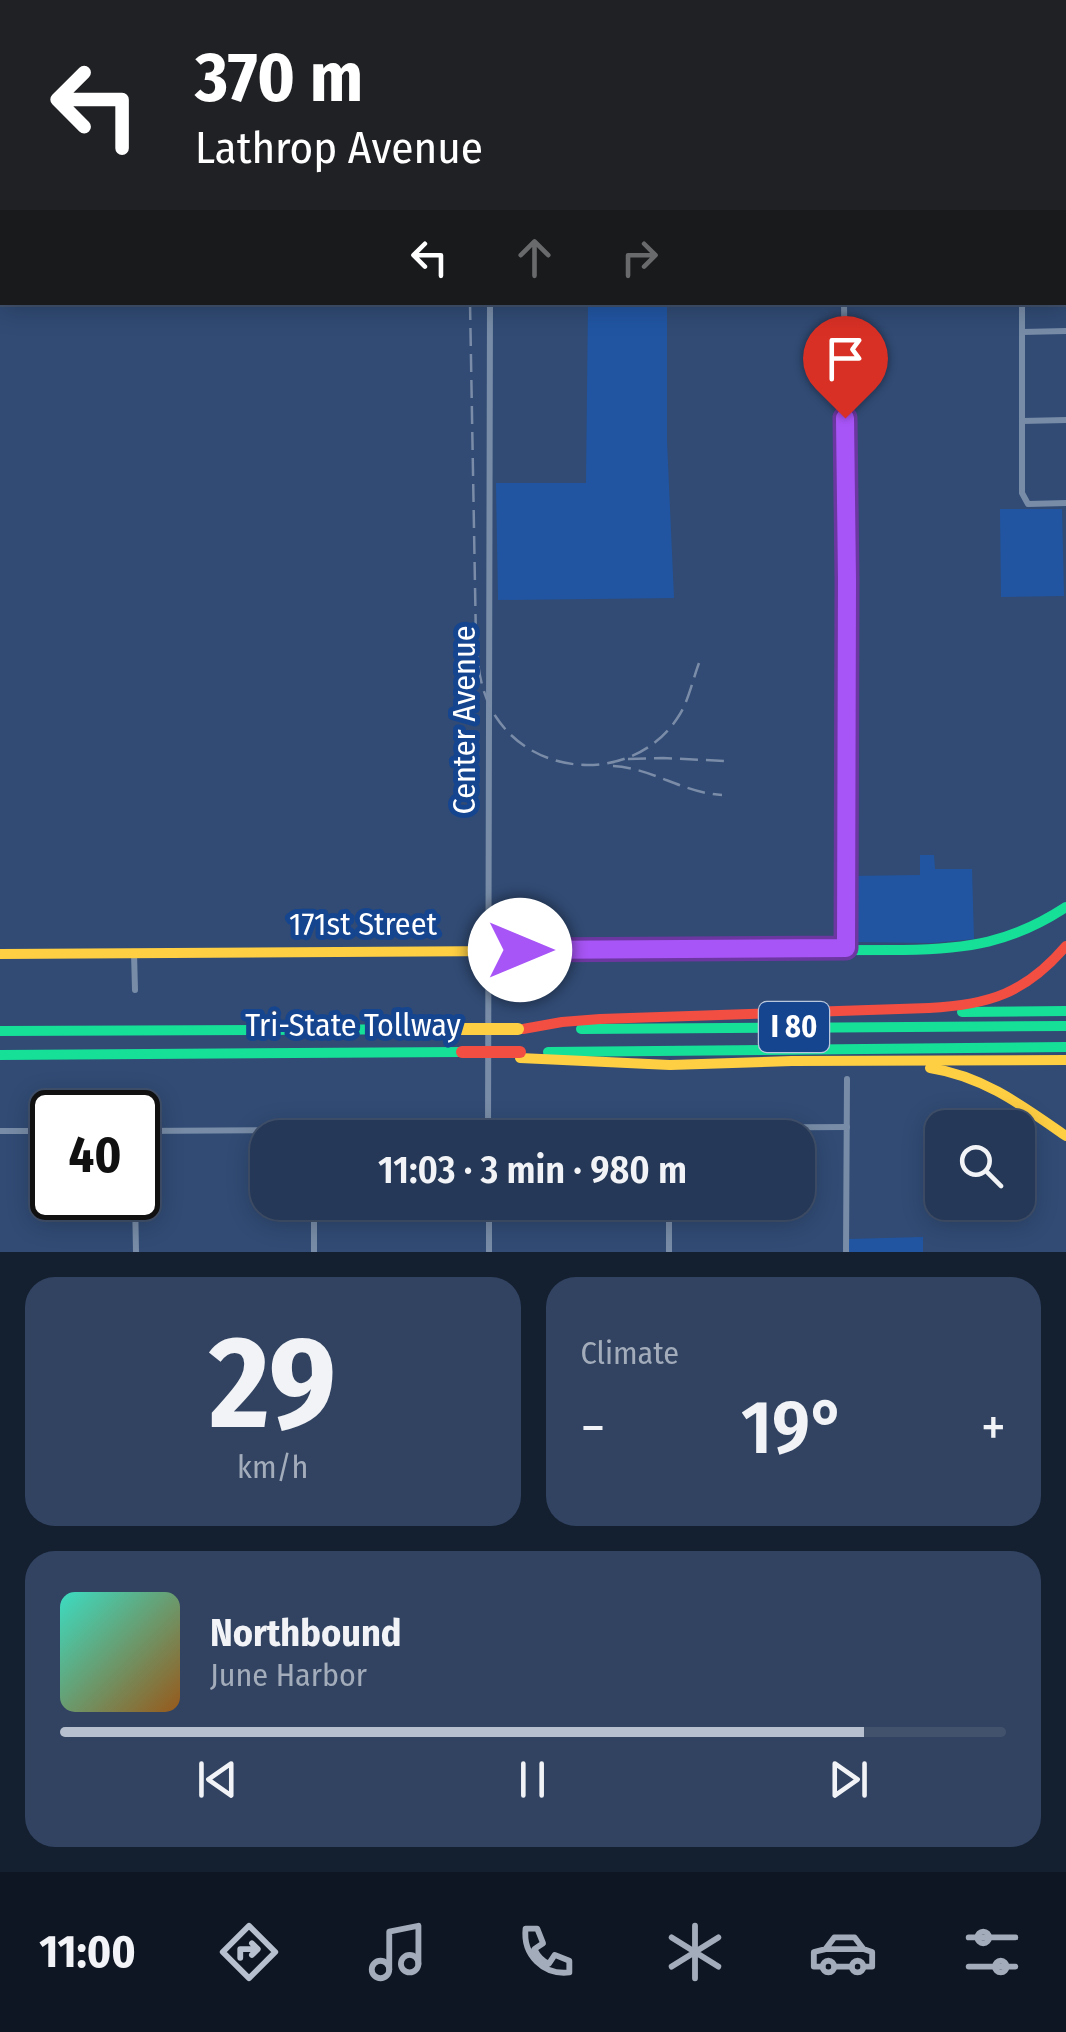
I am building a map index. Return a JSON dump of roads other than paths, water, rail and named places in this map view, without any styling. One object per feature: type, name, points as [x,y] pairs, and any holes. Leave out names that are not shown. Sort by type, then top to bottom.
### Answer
[{"type":"main road","name":"171st Street","points":[[0,954],[943,950],[999,940],[1066,907]]},
{"type":"main road","points":[[520,1029],[562,1022],[972,1004],[999,998],[1036,978],[1066,946]]},
{"type":"main road","points":[[870,1011],[1066,1011]]},
{"type":"main road","name":"Tri-State Tollway","points":[[0,1031],[1066,1026]]},
{"type":"main road","name":"Tri-State Tollway","points":[[0,1055],[520,1055],[1066,1047]]},
{"type":"main road","points":[[520,1055],[670,1065],[1066,1060]]},
{"type":"main road","points":[[783,1063],[958,1072],[992,1086],[1066,1136]]},
{"type":"street","name":"Center Avenue","points":[[488,1120],[490,305]]},
{"type":"street","points":[[844,305],[846,948]]},
{"type":"street","points":[[1022,305],[1022,493],[1028,504],[1066,503]]},
{"type":"street","points":[[1022,332],[1066,330]]},
{"type":"street","points":[[1022,421],[1066,420]]},
{"type":"street","points":[[134,952],[134,990]]},
{"type":"street","points":[[846,1252],[847,1079]]},
{"type":"street","points":[[815,1128],[846,1128]]},
{"type":"street","points":[[160,1130],[250,1133]]},
{"type":"street","points":[[0,1131],[30,1131]]},
{"type":"street","points":[[135,1220],[136,1252]]},
{"type":"street","points":[[314,1220],[314,1252]]},
{"type":"street","points":[[489,1220],[489,1252]]},
{"type":"street","points":[[670,1220],[670,1252]]},
{"type":"railway","points":[[470,305],[476,642],[481,681],[496,717],[514,738],[537,753],[562,762],[615,762],[640,752],[662,736],[680,714],[699,663]]},
{"type":"railway","points":[[628,759],[724,761]]},
{"type":"railway","points":[[613,766],[722,795]]}]
